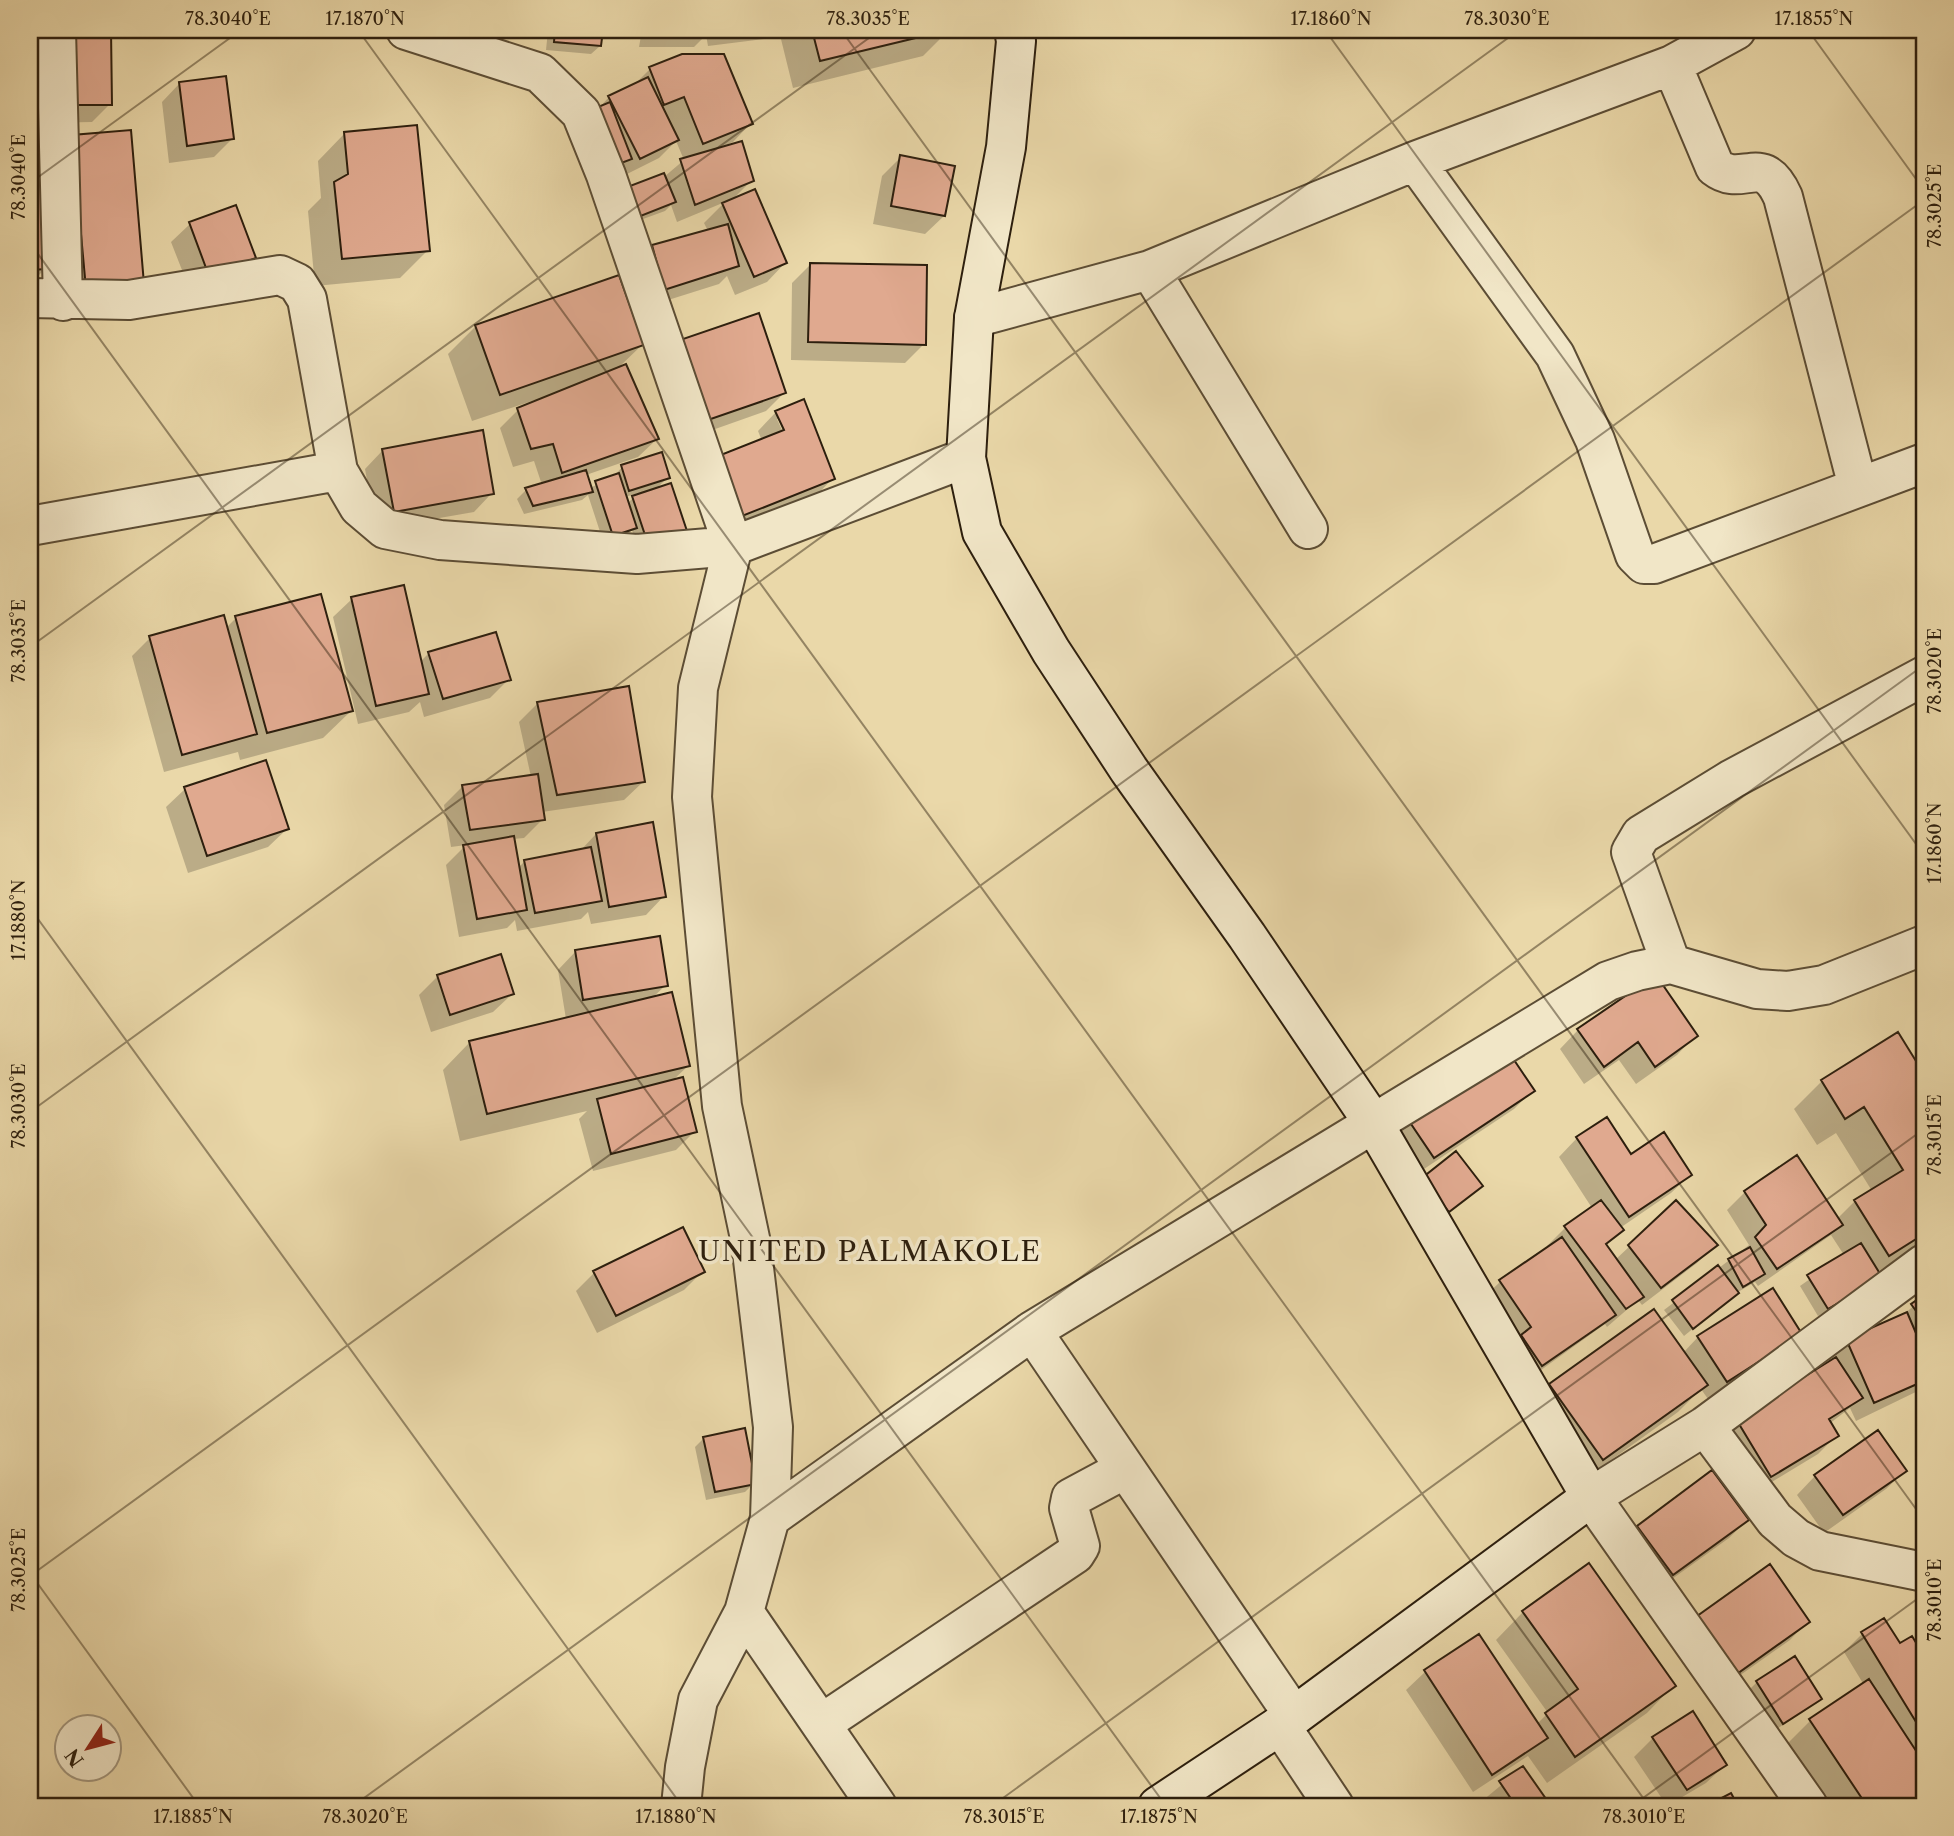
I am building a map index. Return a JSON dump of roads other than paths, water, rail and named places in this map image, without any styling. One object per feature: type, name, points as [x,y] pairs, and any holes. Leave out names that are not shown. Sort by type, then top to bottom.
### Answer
[{"type":"street","points":[[56,30],[46,299],[129,300],[280,275],[297,283],[307,299],[338,471],[359,508],[385,529],[429,538],[637,554],[733,546],[966,458]]},
{"type":"street","points":[[406,30],[540,73],[581,113],[606,174],[733,546],[698,688],[692,797],[722,1106],[751,1243],[773,1427],[770,1518],[744,1612],[698,1700],[685,1767],[681,1806]]},
{"type":"street","points":[[1014,30],[1016,41],[1006,147],[974,318],[966,458],[982,532],[1051,651],[1129,770],[1247,936],[1374,1124],[1591,1497],[1808,1806]]},
{"type":"street","points":[[974,318],[1150,270],[1415,162],[1672,65],[1736,30]]},
{"type":"street","points":[[1672,65],[1715,167],[1730,174],[1762,172],[1775,178],[1783,197],[1858,487]]},
{"type":"street","points":[[1415,162],[1555,355],[1595,440],[1635,555],[1644,564],[1654,564],[1924,463]]},
{"type":"street","points":[[1150,270],[1308,529]]},
{"type":"street","points":[[30,526],[338,471]]},
{"type":"street","points":[[1671,964],[1635,870],[1631,852],[1641,835],[1732,779],[1924,676]]},
{"type":"street","points":[[770,1518],[1032,1331],[1608,981],[1671,964],[1757,989],[1788,991],[1824,985],[1924,945]]},
{"type":"street","points":[[1158,1806],[1287,1721],[1591,1497],[1705,1426],[1924,1264]]},
{"type":"street","points":[[1032,1331],[1125,1469],[1287,1721],[1334,1806]]},
{"type":"street","points":[[1705,1426],[1775,1520],[1796,1538],[1820,1551],[1924,1572]]},
{"type":"street","points":[[821,1724],[1076,1554],[1080,1546],[1069,1508],[1071,1498],[1125,1469]]},
{"type":"street","points":[[744,1612],[877,1806]]},
{"type":"district","name":"UNITED PALMAKOLE","points":[[870,1251]]}]
